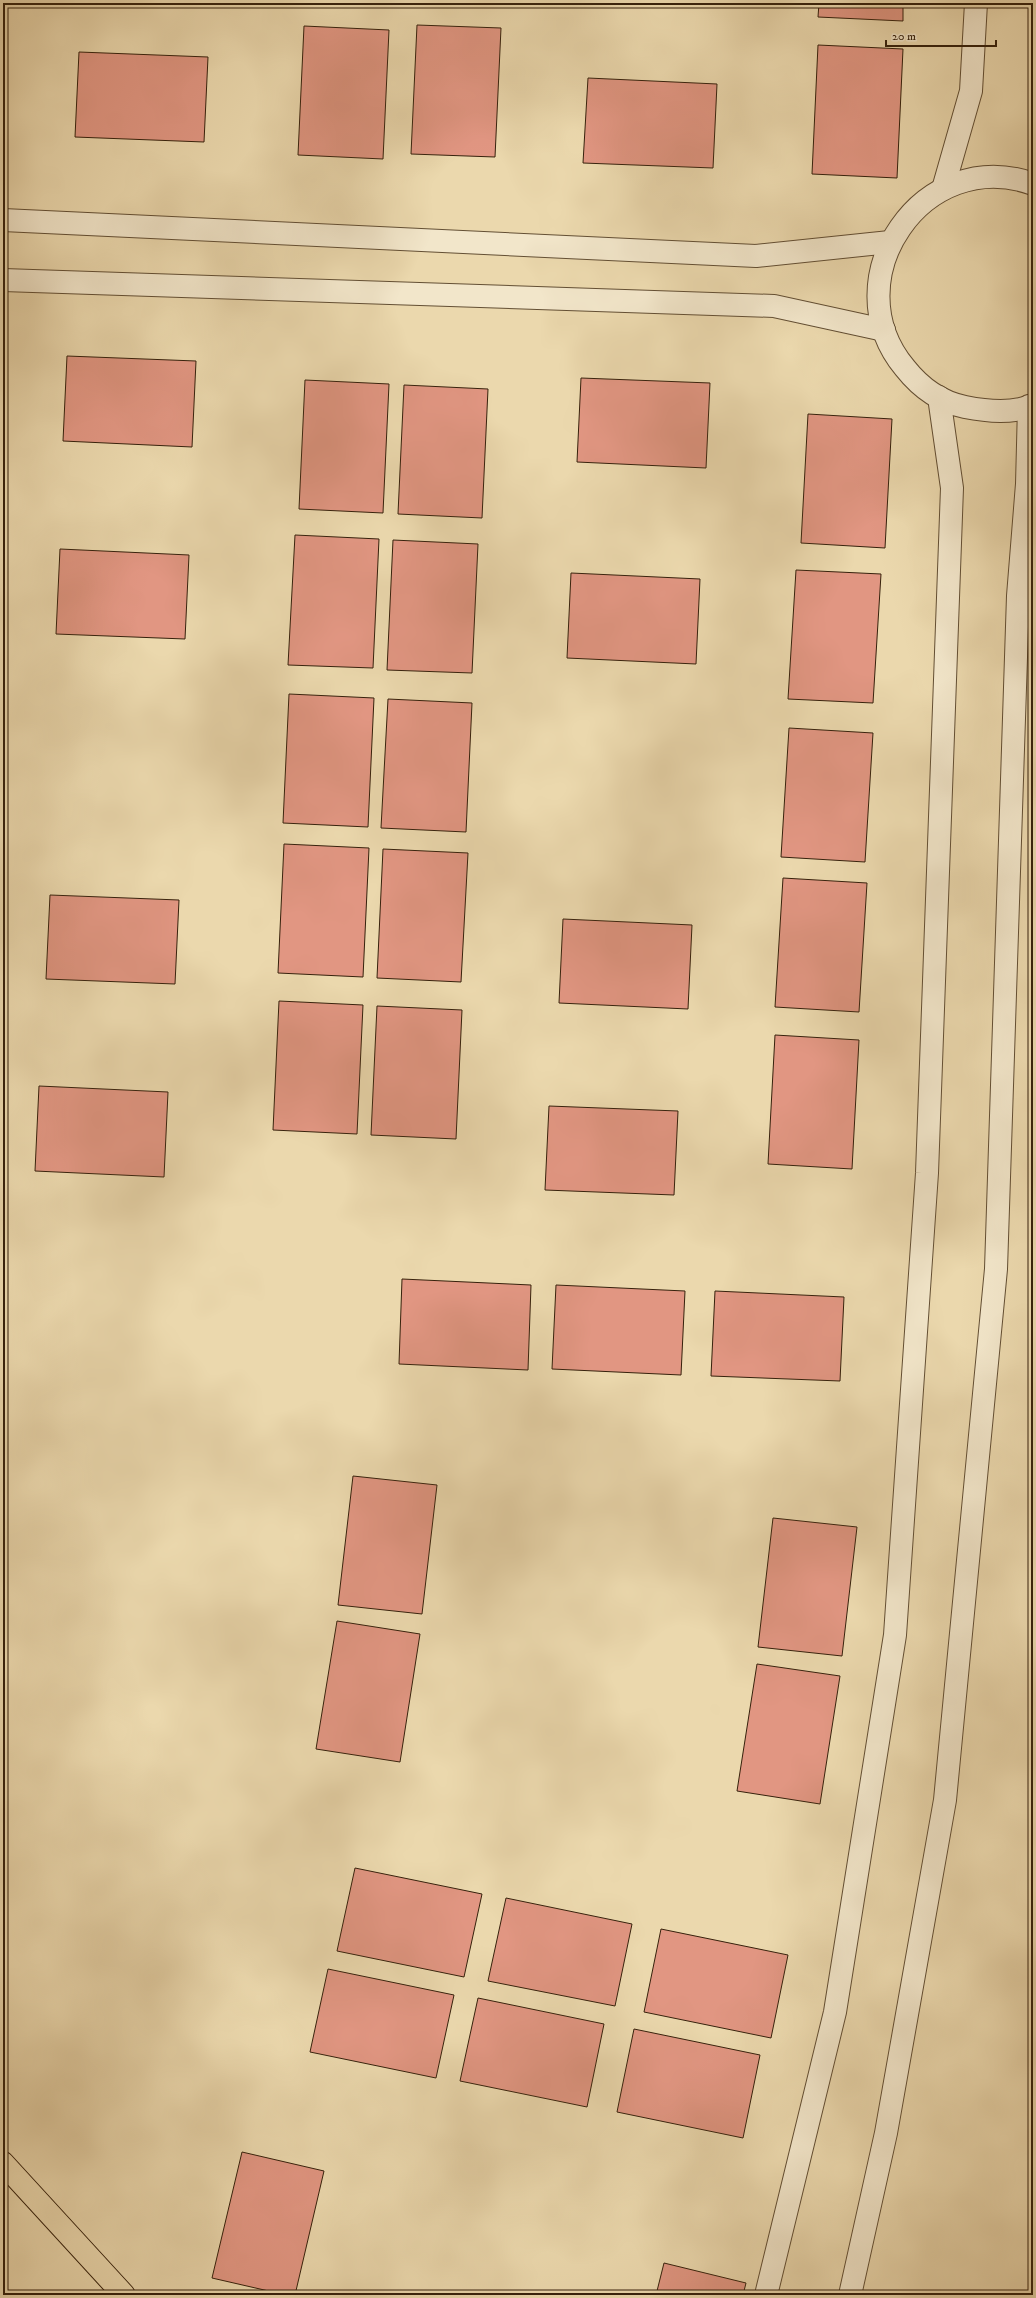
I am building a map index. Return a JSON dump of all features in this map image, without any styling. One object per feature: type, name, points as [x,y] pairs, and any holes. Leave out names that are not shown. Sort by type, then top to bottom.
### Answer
[{"type":"main road","points":[[3,2163],[124,2295]]},
{"type":"street","points":[[943,189],[971,91],[976,3]]},
{"type":"street","points":[[850,2295],[886,2133],[945,1800],[993,1301],[996,1261],[1018,596],[1027,484],[1031,405],[990,412],[952,404],[918,384],[893,354],[880,317],[878,279],[890,242],[912,212],[943,189],[980,178],[1017,178],[1033,184]]},
{"type":"street","points":[[3,220],[756,256],[890,242]]},
{"type":"street","points":[[3,280],[774,306],[884,330]]},
{"type":"street","points":[[766,2295],[835,2012],[895,1635],[927,1173],[952,488],[939,397]]},
{"type":"building","points":[[819,3],[903,3],[903,21],[818,17]]},
{"type":"building","points":[[417,25],[501,28],[495,157],[411,154]]},
{"type":"building","points":[[304,26],[389,30],[383,159],[298,155]]},
{"type":"building","points":[[818,45],[903,49],[897,178],[812,174]]},
{"type":"building","points":[[79,52],[208,57],[204,142],[75,137]]},
{"type":"building","points":[[588,78],[717,84],[713,168],[583,163]]},
{"type":"building","points":[[67,356],[196,361],[192,447],[63,441]]},
{"type":"building","points":[[581,378],[710,383],[706,468],[577,462]]},
{"type":"building","points":[[305,380],[389,384],[383,513],[299,509]]},
{"type":"building","points":[[404,385],[488,389],[482,518],[398,514]]},
{"type":"building","points":[[808,414],[892,419],[885,548],[801,543]]},
{"type":"building","points":[[295,535],[379,539],[373,668],[288,665]]},
{"type":"building","points":[[393,540],[478,544],[472,673],[387,670]]},
{"type":"building","points":[[60,549],[189,555],[185,639],[56,634]]},
{"type":"building","points":[[796,570],[881,574],[873,703],[788,699]]},
{"type":"building","points":[[571,573],[700,579],[696,664],[567,658]]},
{"type":"building","points":[[289,694],[374,698],[368,827],[283,823]]},
{"type":"building","points":[[388,699],[472,703],[466,832],[381,828]]},
{"type":"building","points":[[789,728],[873,733],[865,862],[781,857]]},
{"type":"building","points":[[284,844],[369,848],[363,977],[278,973]]},
{"type":"building","points":[[383,849],[468,853],[461,982],[377,978]]},
{"type":"building","points":[[783,878],[867,883],[859,1012],[775,1007]]},
{"type":"building","points":[[50,895],[179,900],[175,984],[46,979]]},
{"type":"building","points":[[563,919],[692,925],[688,1009],[559,1003]]},
{"type":"building","points":[[279,1001],[363,1005],[357,1134],[273,1130]]},
{"type":"building","points":[[377,1006],[462,1010],[456,1139],[371,1135]]},
{"type":"building","points":[[775,1035],[859,1040],[852,1169],[768,1164]]},
{"type":"building","points":[[39,1086],[168,1092],[164,1177],[35,1171]]},
{"type":"building","points":[[549,1106],[678,1111],[674,1195],[545,1190]]},
{"type":"building","points":[[402,1279],[531,1285],[528,1370],[399,1364]]},
{"type":"building","points":[[556,1285],[685,1291],[681,1375],[552,1369]]},
{"type":"building","points":[[715,1291],[844,1297],[840,1381],[711,1376]]},
{"type":"building","points":[[353,1476],[437,1485],[422,1614],[338,1605]]},
{"type":"building","points":[[773,1518],[857,1527],[842,1656],[758,1647]]},
{"type":"building","points":[[337,1621],[420,1634],[400,1762],[316,1749]]},
{"type":"building","points":[[757,1664],[840,1676],[820,1804],[737,1791]]},
{"type":"building","points":[[355,1868],[482,1894],[464,1977],[337,1951]]},
{"type":"building","points":[[506,1898],[632,1924],[615,2006],[488,1981]]},
{"type":"building","points":[[661,1929],[788,1955],[771,2038],[644,2012]]},
{"type":"building","points":[[328,1969],[454,1995],[436,2078],[310,2052]]},
{"type":"building","points":[[478,1998],[604,2024],[587,2107],[460,2081]]},
{"type":"building","points":[[634,2029],[760,2055],[743,2138],[617,2112]]},
{"type":"building","points":[[242,2152],[324,2171],[295,2295],[286,2295],[212,2278]]},
{"type":"building","points":[[664,2263],[746,2283],[743,2295],[656,2295]]}]
